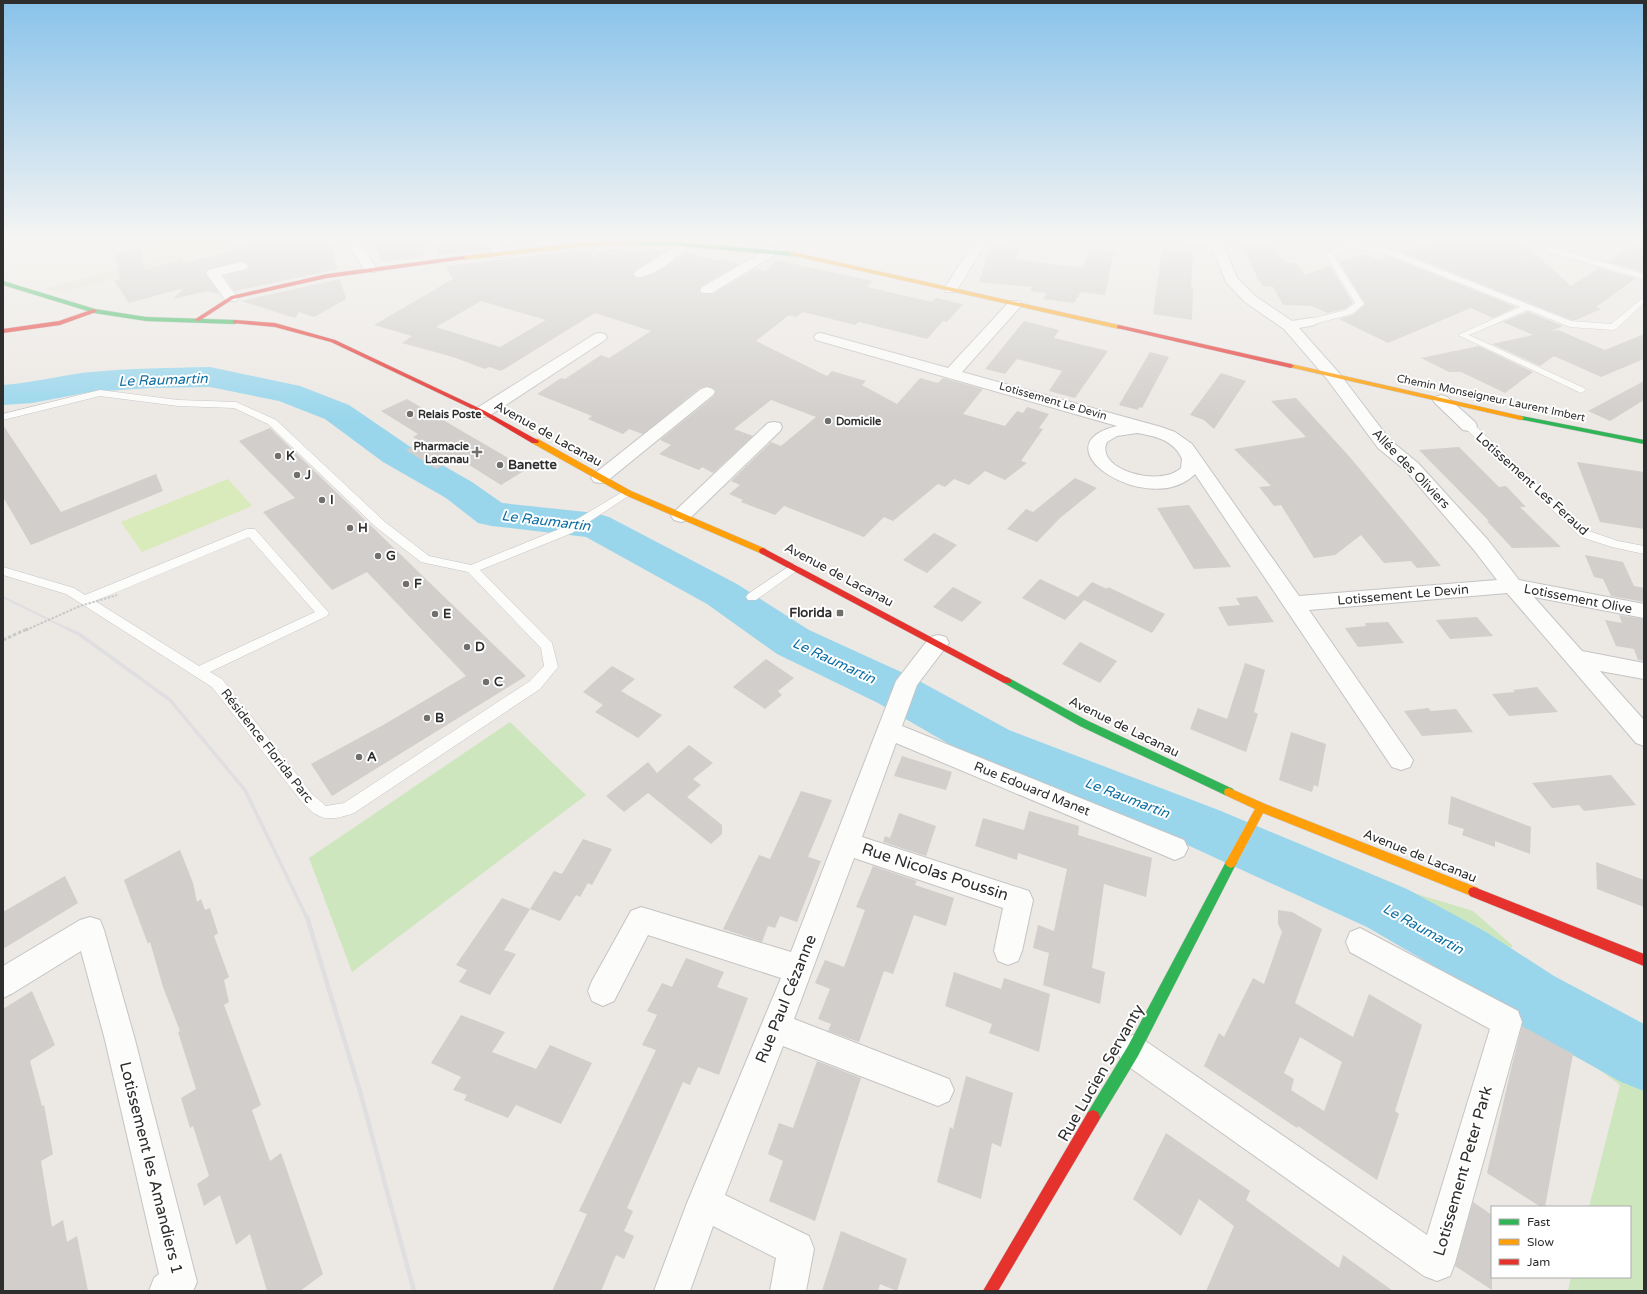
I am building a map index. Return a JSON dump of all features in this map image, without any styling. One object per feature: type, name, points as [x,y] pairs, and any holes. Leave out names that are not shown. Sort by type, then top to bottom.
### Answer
[{"type":"street","name":"Avenue de Lacanau","points":[[53,298],[94,311],[146,319],[198,320],[275,325],[333,341],[482,412],[628,493],[770,554],[938,643],[1083,723],[1261,807],[1644,960]]},
{"type":"street","points":[[198,320],[230,298]]},
{"type":"street","name":"Chemin Monseigneur Laurent Imbert","points":[[991,298],[1441,400],[1560,426],[1644,442]]},
{"type":"street","name":"Allée des Oliviers","points":[[1249,298],[1289,326],[1333,376],[1384,444],[1412,467],[1481,545],[1512,586],[1644,736]]},
{"type":"street","points":[[952,373],[1015,304]]},
{"type":"street","points":[[3,331],[48,326],[76,319],[94,311]]},
{"type":"street","points":[[1289,326],[1310,322]]},
{"type":"street","points":[[482,412],[600,337]]},
{"type":"street","name":"Lotissement Le Devin","points":[[821,337],[1155,431]]},
{"type":"street","points":[[600,478],[707,392]]},
{"type":"street","points":[[1441,400],[1469,426]]},
{"type":"street","points":[[681,516],[774,427]]},
{"type":"street","points":[[1186,448],[1192,458],[1191,467],[1185,475],[1177,479],[1162,482],[1146,482],[1129,478],[1114,472],[1106,466],[1098,456],[1096,447],[1101,439],[1109,433],[1122,429],[1137,428],[1155,431],[1170,436],[1186,448],[1295,604],[1401,760]]},
{"type":"street","name":"Lotissement Le Devin","points":[[1295,604],[1512,586]]},
{"type":"street","name":"Lotissement Olive","points":[[1512,586],[1644,611]]},
{"type":"street","name":"Rue Paul Cézanne","points":[[672,1291],[704,1203],[799,969],[898,705],[938,643]]},
{"type":"street","points":[[1575,658],[1644,671]]},
{"type":"street","name":"Rue Edouard Manet","points":[[898,705],[1175,848]]},
{"type":"street","name":"Rue Lucien Servanty","points":[[990,1291],[1133,1051],[1232,866],[1261,807]]},
{"type":"street","name":"Rue Nicolas Poussin","points":[[847,844],[1019,900],[1008,951]]},
{"type":"street","points":[[603,991],[641,920],[799,969]]},
{"type":"street","name":"Lotissement les Amandiers 1","points":[[3,983],[90,930],[120,1040],[179,1282],[167,1291]]},
{"type":"street","name":"Lotissement Peter Park","points":[[1133,1051],[1437,1263],[1507,1022],[1360,942]]},
{"type":"street","points":[[775,1027],[938,1090]]},
{"type":"street","points":[[704,1203],[796,1248],[788,1291]]},
{"type":"lane","points":[[1310,322],[1349,312],[1360,304],[1357,298]]},
{"type":"lane","points":[[1502,298],[1570,324],[1613,327],[1644,299]]},
{"type":"lane","points":[[1526,308],[1462,335],[1581,390]]},
{"type":"lane","points":[[3,417],[100,393],[178,402],[236,405],[272,422],[382,525],[425,559],[472,569],[568,530],[628,493]]},
{"type":"lane","name":"Lotissement Les Feraud","points":[[1469,426],[1585,534],[1616,544],[1644,550]]},
{"type":"lane","points":[[84,600],[251,532],[323,613],[198,672]]},
{"type":"lane","points":[[752,597],[794,567]]},
{"type":"lane","name":"Résidence Florida Parc","points":[[3,571],[70,592],[217,683],[318,811],[333,814],[349,808],[534,685],[551,667],[547,646],[472,569]]},
{"type":"path","points":[[3,640],[80,606],[117,595]]},
{"type":"green space","points":[[228,479],[252,506],[142,552],[121,522]]},
{"type":"green space","points":[[510,722],[586,795],[352,972],[309,858]]},
{"type":"green space","points":[[1311,862],[1473,911],[1513,946],[1487,967],[1644,1072],[1644,1291],[1568,1291],[1571,1278],[1631,1278],[1631,1206],[1589,1206],[1620,1085],[1501,997],[1300,891]]},
{"type":"building","points":[[126,298],[146,298],[129,303]]},
{"type":"building","points":[[253,298],[346,299],[314,317],[299,312],[295,318],[241,301]]},
{"type":"building","points":[[420,298],[916,298],[932,302],[938,298],[963,304],[947,322],[943,321],[927,339],[859,322],[855,325],[803,312],[796,317],[789,315],[756,341],[827,376],[832,371],[866,381],[862,385],[897,404],[920,378],[938,383],[943,378],[983,389],[963,414],[1005,426],[1017,411],[1023,413],[1027,407],[1049,414],[1039,428],[1043,429],[1021,461],[1027,463],[1005,480],[985,471],[969,485],[954,479],[945,487],[938,484],[893,521],[884,517],[864,537],[784,506],[775,515],[741,502],[743,500],[729,494],[740,485],[731,481],[771,442],[781,446],[816,417],[771,400],[734,429],[753,436],[713,473],[702,467],[699,470],[659,454],[671,445],[660,440],[714,396],[716,391],[713,388],[707,386],[700,388],[643,434],[629,429],[623,434],[588,419],[592,416],[537,394],[561,378],[565,379],[601,355],[609,358],[651,331],[595,313],[501,371],[489,367],[485,369],[453,357],[402,343],[412,336],[374,325]],"holes":[[[481,301],[546,320],[500,347],[436,327]]]},
{"type":"building","points":[[1043,298],[1077,298],[1074,303]]},
{"type":"building","points":[[1155,298],[1193,298],[1192,320],[1153,314]]},
{"type":"building","points":[[1279,298],[1350,298],[1353,303],[1345,309],[1327,313],[1312,306],[1283,305]]},
{"type":"building","points":[[1362,298],[1495,298],[1516,307],[1493,318],[1471,308],[1388,343],[1339,319],[1353,315],[1365,304]]},
{"type":"building","points":[[1517,298],[1608,298],[1596,307],[1601,309],[1576,320],[1571,320]]},
{"type":"building","points":[[1528,312],[1563,326],[1549,332],[1558,330],[1605,350],[1644,334],[1644,359],[1601,377],[1554,356],[1540,366],[1492,344],[1533,335],[1503,322]]},
{"type":"building","points":[[1024,321],[1059,330],[1054,338],[1108,351],[1075,398],[1049,391],[1062,371],[1017,359],[1005,374],[985,369]]},
{"type":"building","points":[[1479,346],[1533,372],[1505,393],[1461,372],[1449,372],[1421,358]]},
{"type":"building","points":[[1150,352],[1169,357],[1142,408],[1139,407],[1138,410],[1119,405]]},
{"type":"building","points":[[1221,373],[1246,381],[1214,429],[1204,420],[1190,415]]},
{"type":"building","points":[[1644,381],[1644,400],[1610,421],[1588,411]]},
{"type":"building","points":[[1296,398],[1348,455],[1441,566],[1417,568],[1411,561],[1384,563],[1361,535],[1335,555],[1314,558],[1281,505],[1274,506],[1259,487],[1271,486],[1234,449],[1306,437],[1271,401]]},
{"type":"building","points":[[407,399],[527,469],[501,485],[458,458],[436,469],[406,450],[421,442],[413,437],[418,434],[381,411]]},
{"type":"building","points":[[3,425],[61,512],[156,474],[163,491],[31,545],[3,497]]},
{"type":"building","points":[[270,428],[526,676],[332,796],[311,764],[385,724],[466,676],[367,572],[332,590],[263,512],[295,498],[239,441]]},
{"type":"building","points":[[1459,447],[1499,487],[1506,486],[1526,507],[1520,507],[1561,547],[1512,548],[1487,521],[1489,521],[1419,450]]},
{"type":"building","points":[[1577,462],[1644,472],[1644,529],[1600,522]]},
{"type":"building","points":[[1075,478],[1097,488],[1060,518],[1037,542],[1007,529],[1026,509],[1033,512]]},
{"type":"building","points":[[1189,505],[1231,567],[1194,569],[1157,508]]},
{"type":"building","points":[[934,533],[957,545],[927,573],[903,560]]},
{"type":"building","points":[[1585,555],[1623,562],[1634,586],[1644,588],[1644,602],[1611,596],[1603,579],[1594,577]]},
{"type":"building","points":[[1040,579],[1078,597],[1092,582],[1107,589],[1108,587],[1165,614],[1152,633],[1084,600],[1065,620],[1022,598]]},
{"type":"building","points":[[953,587],[982,602],[962,622],[933,607]]},
{"type":"building","points":[[1257,596],[1274,622],[1228,626],[1218,607],[1240,605],[1236,598]]},
{"type":"building","points":[[1619,615],[1644,619],[1644,661],[1638,660],[1634,649],[1616,646],[1605,620],[1622,623]]},
{"type":"building","points":[[1477,617],[1493,636],[1450,639],[1436,620]]},
{"type":"building","points":[[1388,622],[1404,643],[1358,647],[1345,628],[1366,626],[1365,623]]},
{"type":"building","points":[[1080,642],[1117,661],[1100,683],[1062,664]]},
{"type":"building","points":[[766,659],[794,678],[778,691],[782,695],[765,709],[733,687]]},
{"type":"building","points":[[1245,663],[1265,670],[1254,712],[1258,714],[1246,752],[1190,729],[1198,708],[1227,719]]},
{"type":"building","points":[[612,666],[635,679],[621,691],[662,715],[638,738],[595,712],[603,705],[583,692]]},
{"type":"building","points":[[1537,687],[1558,712],[1509,716],[1492,694],[1515,692],[1513,690]]},
{"type":"building","points":[[1428,708],[1431,711],[1456,709],[1473,732],[1422,736],[1404,711]]},
{"type":"building","points":[[1291,732],[1326,744],[1318,787],[1314,785],[1312,792],[1279,780]]},
{"type":"building","points":[[689,745],[713,763],[693,779],[701,785],[687,797],[722,825],[722,834],[711,844],[648,793],[624,812],[606,796],[648,762],[657,773]]},
{"type":"building","points":[[902,756],[952,772],[946,790],[894,776]]},
{"type":"building","points":[[1611,775],[1636,805],[1584,811],[1579,805],[1552,808],[1532,783]]},
{"type":"building","points":[[801,791],[832,800],[808,857],[821,861],[797,922],[780,916],[775,928],[768,926],[762,942],[723,929],[759,855],[770,859]]},
{"type":"building","points":[[1451,796],[1531,827],[1530,854],[1495,841],[1495,847],[1462,835],[1464,829],[1448,824]]},
{"type":"building","points":[[1029,811],[1079,826],[1078,835],[1152,858],[1146,897],[1104,884],[1092,968],[1105,972],[1100,1004],[1043,985],[1049,953],[1033,948],[1038,925],[1054,931],[1067,869],[1018,853],[1017,860],[975,846],[983,818],[1024,830]]},
{"type":"building","points":[[899,813],[936,826],[926,856],[883,842],[885,836],[890,838]]},
{"type":"building","points":[[583,839],[612,849],[592,885],[588,883],[580,897],[576,895],[560,921],[530,909],[554,871],[562,874]]},
{"type":"building","points":[[180,850],[193,883],[197,902],[201,899],[205,910],[210,908],[218,933],[214,936],[229,977],[224,980],[229,1002],[224,1005],[261,1105],[252,1110],[270,1161],[281,1153],[323,1274],[300,1291],[267,1291],[250,1234],[236,1245],[220,1195],[204,1206],[197,1184],[209,1176],[193,1126],[190,1128],[181,1098],[196,1089],[178,1032],[180,1031],[163,987],[150,942],[148,944],[124,880]]},
{"type":"building","points":[[1596,862],[1644,880],[1644,907],[1597,889]]},
{"type":"building","points":[[873,866],[917,881],[915,885],[954,898],[946,926],[914,915],[893,974],[884,971],[859,1042],[828,1031],[831,1024],[818,1019],[830,989],[815,983],[825,960],[844,967],[865,910],[856,907]]},
{"type":"building","points":[[65,876],[78,903],[3,949],[3,912]]},
{"type":"building","points":[[502,898],[530,909],[504,950],[516,954],[490,995],[459,982],[467,970],[456,965]]},
{"type":"building","points":[[1278,910],[1292,912],[1322,929],[1295,1003],[1353,1037],[1369,994],[1422,1025],[1395,1111],[1399,1114],[1377,1180],[1298,1126],[1297,1128],[1204,1066],[1219,1033],[1224,1037],[1253,978],[1264,984],[1282,932],[1278,924]],"holes":[[[1300,1037],[1342,1062],[1324,1111],[1291,1090],[1294,1079],[1284,1073]]]},
{"type":"building","points":[[686,958],[724,972],[717,987],[748,998],[719,1075],[698,1067],[690,1085],[683,1082],[627,1208],[633,1211],[624,1231],[634,1236],[624,1259],[616,1255],[601,1291],[552,1291],[587,1214],[579,1211],[656,1050],[642,1045],[657,1015],[647,1011],[662,983],[672,987]]},
{"type":"building","points":[[954,972],[1001,989],[1004,978],[1050,994],[1039,1052],[989,1033],[992,1024],[945,1006]]},
{"type":"building","points":[[32,991],[55,1045],[30,1061],[42,1106],[44,1105],[53,1154],[41,1161],[52,1227],[63,1220],[67,1242],[77,1236],[88,1291],[3,1291],[3,1009]]},
{"type":"building","points":[[461,1015],[505,1032],[492,1052],[536,1069],[550,1045],[592,1063],[561,1124],[516,1105],[508,1118],[464,1100],[467,1095],[453,1090],[461,1077],[431,1063]]},
{"type":"building","points":[[1522,1026],[1573,1054],[1545,1206],[1539,1206],[1487,1173]]},
{"type":"building","points":[[817,1061],[861,1078],[815,1221],[769,1201],[783,1161],[768,1154],[779,1123],[793,1128]]},
{"type":"building","points":[[966,1076],[1013,1093],[1001,1147],[992,1143],[981,1199],[937,1182],[950,1127],[953,1129]]},
{"type":"building","points":[[1166,1133],[1250,1191],[1246,1200],[1339,1268],[1343,1255],[1393,1291],[1206,1291],[1234,1226],[1199,1199],[1181,1236],[1133,1199]]},
{"type":"building","points":[[1473,1202],[1491,1214],[1492,1290],[1455,1266]]},
{"type":"building","points":[[841,1231],[907,1259],[897,1291],[880,1284],[878,1291],[822,1291]]},
{"type":"waterway","name":"Le Raumartin","points":[[3,395],[32,393],[90,382],[151,378],[210,377],[288,393],[337,412],[396,454],[459,490],[492,514],[595,526],[722,594],[793,642],[895,690],[991,744],[1202,827],[1387,908],[1465,952],[1532,998],[1644,1059]]},
{"type":"railway","points":[[3,597],[70,630]]},
{"type":"railway","points":[[68,629],[79,634],[170,700],[245,790],[307,918]]},
{"type":"railway","points":[[307,917],[361,1095],[414,1291]]},
{"type":"traffic: fast","points":[[53,298],[94,311],[146,319],[235,322]]},
{"type":"traffic: fast","points":[[1521,418],[1644,442]]},
{"type":"traffic: fast","points":[[1007,681],[1083,723],[1229,792]]},
{"type":"traffic: fast","points":[[1093,1117],[1133,1051],[1231,863]]},
{"type":"traffic: slow","points":[[991,298],[1119,327]]},
{"type":"traffic: slow","points":[[1291,366],[1521,418]]},
{"type":"traffic: slow","points":[[535,441],[628,493],[763,551]]},
{"type":"traffic: slow","points":[[1229,792],[1261,807],[1474,892]]},
{"type":"traffic: slow","points":[[1231,863],[1261,807]]},
{"type":"traffic: jam","points":[[197,320],[230,298]]},
{"type":"traffic: jam","points":[[3,331],[60,323],[94,311]]},
{"type":"traffic: jam","points":[[235,322],[275,325],[333,341],[483,412],[535,441]]},
{"type":"traffic: jam","points":[[1119,327],[1291,366]]},
{"type":"traffic: jam","points":[[763,551],[1007,681]]},
{"type":"traffic: jam","points":[[1474,892],[1644,960]]},
{"type":"traffic: jam","points":[[990,1291],[1093,1117]]},
{"type":"place","name":"Relais Poste","points":[[410,414]]},
{"type":"place","name":"Domicile","points":[[828,421]]},
{"type":"place","name":"Pharmacie Lacanau","points":[[477,452]]},
{"type":"place","name":"K","points":[[278,456]]},
{"type":"place","name":"Banette","points":[[500,465]]},
{"type":"place","name":"J","points":[[297,475]]},
{"type":"place","name":"I","points":[[322,500]]},
{"type":"place","name":"H","points":[[350,528]]},
{"type":"place","name":"G","points":[[378,556]]},
{"type":"place","name":"F","points":[[406,584]]},
{"type":"place","name":"Florida","points":[[840,613]]},
{"type":"place","name":"E","points":[[435,614]]},
{"type":"place","name":"D","points":[[467,647]]},
{"type":"place","name":"C","points":[[486,682]]},
{"type":"place","name":"B","points":[[427,718]]},
{"type":"place","name":"A","points":[[359,757]]}]
